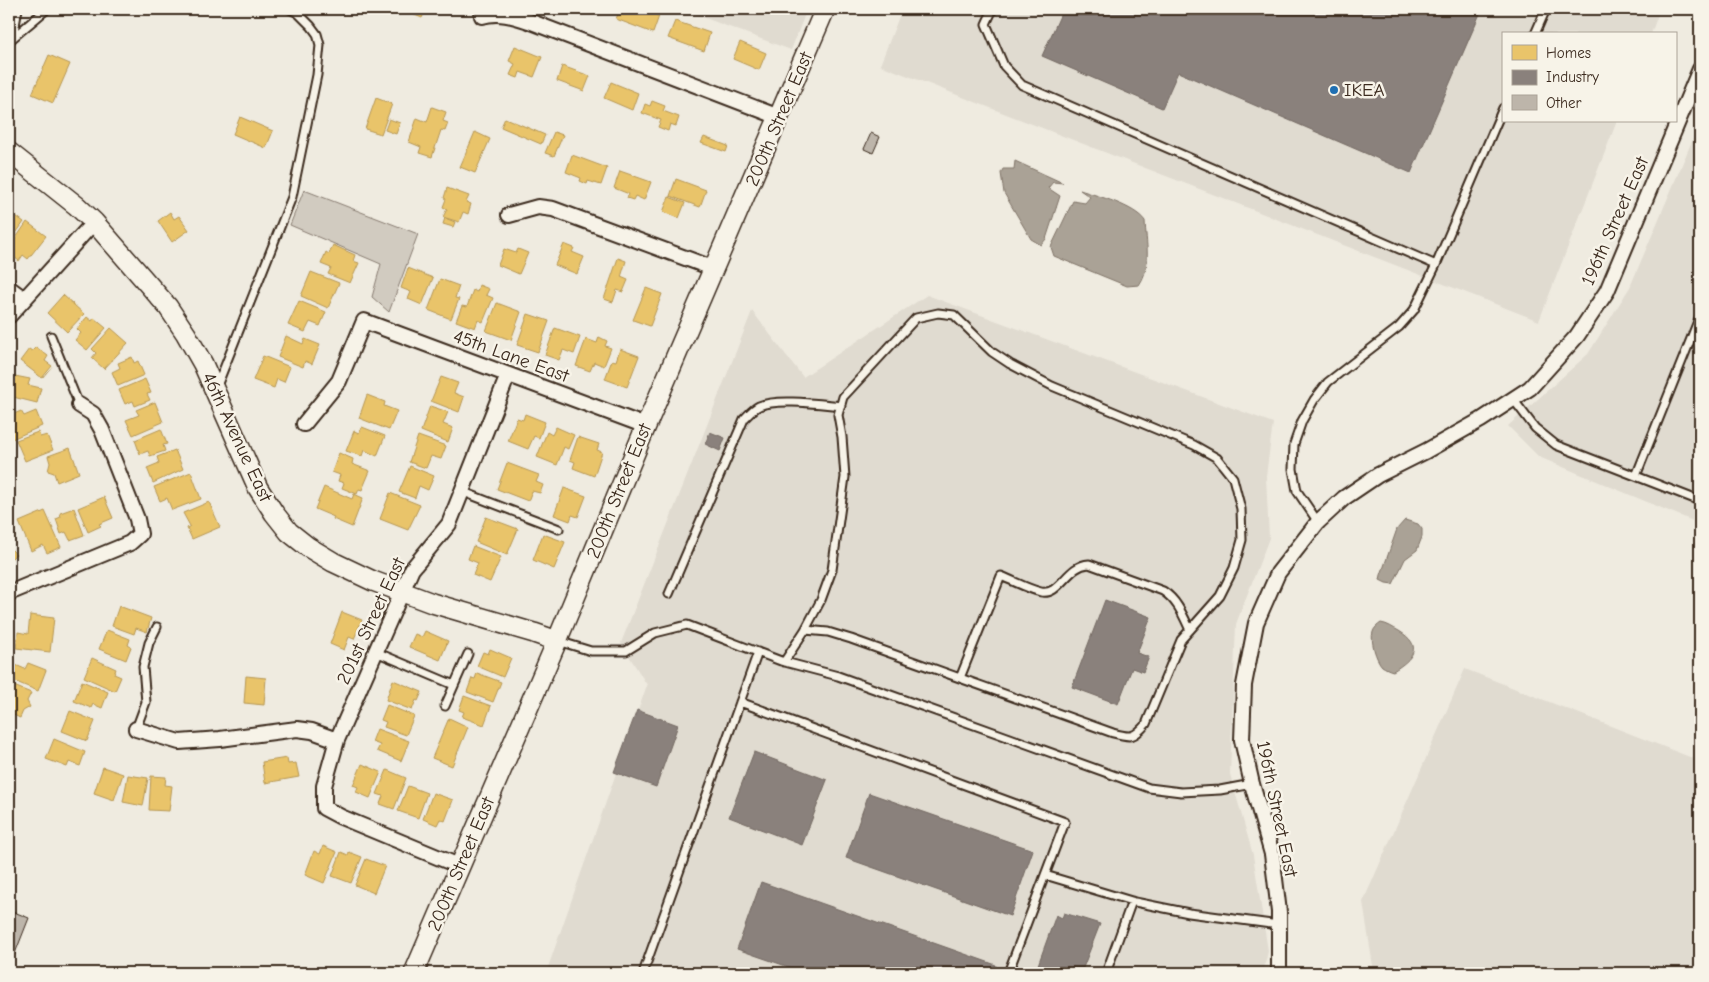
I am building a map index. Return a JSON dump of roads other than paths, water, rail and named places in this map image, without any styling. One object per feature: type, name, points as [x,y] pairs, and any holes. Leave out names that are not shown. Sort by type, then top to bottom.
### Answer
[{"type":"street","name":"200th Street East","points":[[414,973],[825,9]]},
{"type":"street","points":[[482,16],[491,13],[512,15],[779,117]]},
{"type":"street","name":"196th Street East","points":[[1279,973],[1279,925],[1272,854],[1252,784],[1242,740],[1244,685],[1256,623],[1278,573],[1318,522],[1344,498],[1378,474],[1426,451],[1481,420],[1530,388],[1577,336],[1607,291],[1700,69]]},
{"type":"street","name":"46th Avenue East","points":[[9,152],[77,206],[94,222],[168,307],[186,334],[215,391],[258,488],[289,532],[308,547],[333,562],[373,581],[557,641]]},
{"type":"street","points":[[509,215],[538,207],[553,209],[715,269]]},
{"type":"street","points":[[9,316],[94,222]]},
{"type":"street","points":[[9,288],[24,300]]},
{"type":"street","name":"45th Lane East","points":[[304,424],[338,381],[364,321],[646,426]]},
{"type":"street","name":"201st Street East","points":[[459,866],[341,817],[324,808],[324,786],[337,740],[412,569],[449,524],[508,374]]},
{"type":"street","points":[[9,592],[130,543],[140,534],[137,519],[102,430],[92,414],[79,405]]},
{"type":"street","points":[[136,729],[179,742],[220,739],[297,729],[312,731],[337,740]]},
{"type":"lane","points":[[11,39],[18,9]]},
{"type":"lane","points":[[11,39],[47,9]]},
{"type":"lane","points":[[215,391],[292,197],[318,75],[320,45],[317,34],[298,12],[290,9]]},
{"type":"lane","points":[[993,9],[986,24],[1004,66],[1022,85],[1436,265]]},
{"type":"lane","points":[[1536,32],[1546,9]]},
{"type":"lane","points":[[1318,522],[1297,491],[1293,469],[1294,444],[1302,422],[1314,400],[1328,382],[1399,327],[1414,310],[1436,265],[1502,110]]},
{"type":"lane","points":[[784,662],[805,630],[821,600],[832,570],[845,477],[842,437],[838,415],[844,397],[916,318],[938,313],[954,315],[992,352],[1010,364],[1052,386],[1194,445],[1217,458],[1233,478],[1241,509],[1242,540],[1234,568],[1220,596],[1181,640],[1146,724],[1138,734],[1128,737],[828,632],[805,630]]},
{"type":"lane","points":[[1636,476],[1700,316]]},
{"type":"lane","points":[[51,336],[79,405]]},
{"type":"lane","points":[[1513,399],[1535,428],[1556,445],[1700,501]]},
{"type":"lane","points":[[669,594],[744,419],[748,414],[761,405],[774,403],[841,406]]},
{"type":"lane","points":[[462,491],[559,529]]},
{"type":"lane","points":[[960,678],[1001,576],[1043,592],[1051,591],[1059,586],[1074,569],[1082,564],[1089,564],[1163,591],[1179,607],[1190,630]]},
{"type":"lane","points":[[557,641],[591,651],[626,651],[655,633],[687,625],[784,662],[838,676],[1149,788],[1181,792],[1220,790],[1252,784]]},
{"type":"lane","points":[[136,729],[146,702],[143,666],[149,643],[157,626]]},
{"type":"lane","points":[[376,652],[454,685]]},
{"type":"lane","points":[[643,973],[758,652]]},
{"type":"lane","points":[[445,706],[468,654]]},
{"type":"lane","points":[[740,702],[1066,822],[1008,973]]},
{"type":"lane","points":[[1045,875],[1132,901],[1189,913],[1279,925]]},
{"type":"lane","points":[[1106,973],[1132,901]]},
{"type":"place","name":"IKEA","points":[[1334,90]]}]
